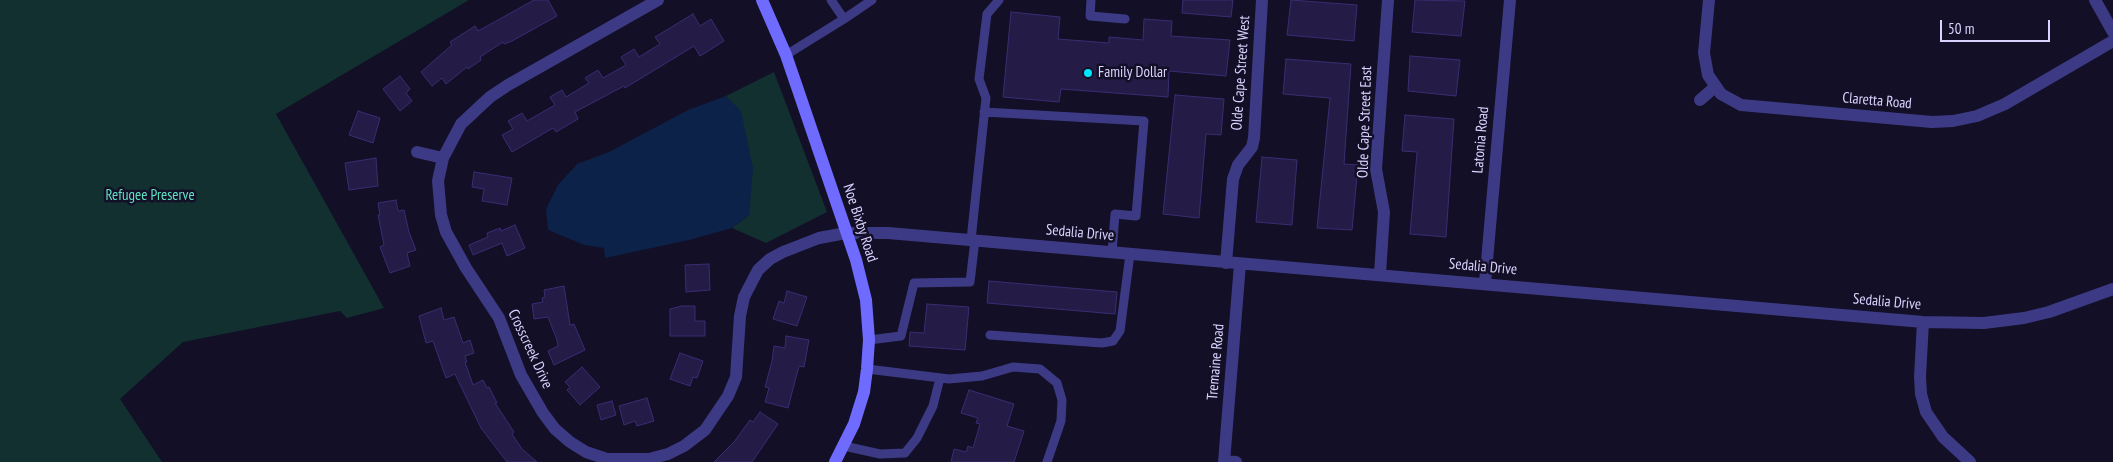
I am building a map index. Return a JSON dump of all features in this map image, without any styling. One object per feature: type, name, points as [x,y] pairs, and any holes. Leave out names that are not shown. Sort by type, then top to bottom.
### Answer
[{"type":"street","name":"Crosscreek Drive","points":[[658,0],[490,97],[461,124],[443,158],[438,181],[441,215],[446,232],[466,268],[499,318],[521,375],[555,429],[586,452],[607,459],[650,459],[668,454],[684,446],[705,430],[728,396],[736,377],[740,316],[744,297],[758,270],[770,259],[783,252],[819,238],[846,233]]},
{"type":"street","name":"Noe Bixby Road","points":[[762,0],[786,54],[863,283],[868,317],[868,368],[859,409],[844,446],[835,462]]},
{"type":"street","name":"Olde Cape Street West","points":[[1226,263],[1233,179],[1238,165],[1252,147],[1254,138],[1262,0]]},
{"type":"street","name":"Olde Cape Street East","points":[[1380,274],[1384,212],[1376,169],[1388,0]]},
{"type":"street","name":"Latonia Road","points":[[1486,283],[1510,0]]},
{"type":"street","name":"Claretta Road","points":[[1709,0],[1704,53],[1708,75],[1715,87],[1730,101],[1740,105],[1932,122],[1953,121],[1977,116],[2005,104],[2113,41]]},
{"type":"street","points":[[2095,0],[2113,32]]},
{"type":"street","points":[[1700,100],[1715,87]]},
{"type":"street","points":[[416,152],[443,158]]},
{"type":"street","name":"Sedalia Drive","points":[[846,233],[888,233],[973,240],[1923,322],[1984,323],[2024,318],[2049,312],[2113,289]]},
{"type":"street","name":"Tremaine Road","points":[[1228,462],[1240,264]]},
{"type":"street","points":[[1923,322],[1920,377],[1921,394],[1926,412],[1943,437],[1970,462]]},
{"type":"lane","points":[[831,0],[844,20]]},
{"type":"lane","points":[[786,54],[844,20],[872,0]]},
{"type":"lane","points":[[869,340],[902,336],[914,283],[970,282],[986,98],[979,79],[987,14],[999,0]]},
{"type":"lane","points":[[1091,0],[1090,16],[1125,19]]},
{"type":"lane","points":[[984,112],[1144,121],[1136,216],[1115,214],[1112,252]]},
{"type":"lane","points":[[990,335],[1102,343],[1114,341],[1120,331],[1130,254]]},
{"type":"lane","points":[[868,368],[949,379],[982,376],[1013,367],[1040,369],[1057,384],[1062,400],[1061,420],[1047,462]]},
{"type":"lane","points":[[844,446],[880,454],[906,453],[917,438],[933,406],[940,378]]},
{"type":"green space","name":"Refugee Preserve","points":[[0,0],[469,0],[276,114],[384,308],[347,318],[340,311],[183,342],[120,399],[162,462],[0,462]]},
{"type":"green space","points":[[774,72],[827,212],[766,243],[732,228],[749,215],[726,96]]},
{"type":"water","points":[[726,96],[741,111],[753,168],[749,215],[732,228],[689,240],[605,258],[604,248],[584,245],[548,230],[546,209],[558,185],[577,164],[609,152],[688,110]]},
{"type":"building","points":[[534,0],[548,0],[557,16],[512,41],[504,44],[503,42],[480,57],[481,60],[468,69],[467,67],[446,84],[442,78],[432,86],[421,72],[452,45],[450,42],[475,26],[478,31]]},
{"type":"building","points":[[1183,0],[1233,0],[1231,17],[1182,13]]},
{"type":"building","points":[[1291,0],[1357,5],[1354,41],[1287,35]]},
{"type":"building","points":[[1415,0],[1465,1],[1461,36],[1412,32]]},
{"type":"building","points":[[1011,12],[1060,17],[1058,39],[1109,43],[1109,37],[1143,40],[1144,19],[1172,21],[1171,36],[1230,40],[1226,76],[1169,71],[1168,97],[1061,89],[1059,102],[1003,97]]},
{"type":"building","points":[[693,14],[700,26],[711,19],[724,41],[700,56],[694,46],[625,88],[624,86],[575,112],[578,119],[556,132],[553,128],[512,152],[502,135],[513,129],[508,121],[522,113],[527,121],[555,105],[550,97],[562,90],[566,97],[589,83],[585,78],[598,70],[603,78],[626,65],[621,57],[634,49],[639,57],[660,44],[655,37]]},
{"type":"building","points":[[1410,56],[1460,60],[1456,96],[1408,91]]},
{"type":"building","points":[[1286,59],[1351,64],[1344,164],[1358,165],[1352,230],[1317,228],[1330,98],[1283,94]]},
{"type":"building","points":[[400,76],[410,89],[406,93],[412,101],[400,111],[383,89]]},
{"type":"building","points":[[1175,95],[1224,99],[1221,135],[1206,134],[1199,218],[1163,214]]},
{"type":"building","points":[[358,111],[380,118],[373,143],[349,135]]},
{"type":"building","points":[[1405,115],[1454,119],[1446,237],[1410,234],[1417,152],[1402,151]]},
{"type":"building","points":[[1262,157],[1297,160],[1292,225],[1256,222]]},
{"type":"building","points":[[376,158],[378,186],[349,190],[345,163]]},
{"type":"building","points":[[474,172],[512,178],[507,205],[482,201],[484,189],[472,187]]},
{"type":"building","points":[[396,200],[398,211],[404,210],[409,232],[416,250],[407,253],[410,266],[390,273],[380,247],[384,245],[378,215],[380,215],[378,203]]},
{"type":"building","points":[[515,225],[525,248],[507,256],[502,243],[473,255],[469,245],[488,237],[487,233],[500,228],[501,231]]},
{"type":"building","points":[[709,264],[710,290],[686,292],[685,265]]},
{"type":"building","points":[[989,281],[1117,292],[1115,314],[987,303]]},
{"type":"building","points":[[564,286],[570,325],[574,324],[585,350],[554,365],[548,351],[558,346],[557,340],[548,317],[534,319],[532,304],[543,302],[542,298],[545,297],[544,290]]},
{"type":"building","points":[[787,291],[807,297],[797,326],[773,319],[779,301],[784,303]]},
{"type":"building","points":[[927,304],[969,307],[965,350],[909,346],[910,332],[924,333]]},
{"type":"building","points":[[682,306],[695,306],[695,321],[705,321],[705,336],[670,336],[670,309]]},
{"type":"building","points":[[441,308],[444,320],[454,317],[463,343],[470,340],[474,353],[465,356],[467,362],[465,362],[473,385],[483,380],[487,388],[489,387],[497,403],[495,403],[514,432],[512,434],[522,449],[537,462],[507,462],[481,428],[455,374],[446,378],[433,341],[426,343],[419,316]]},
{"type":"building","points":[[786,336],[809,340],[804,367],[799,366],[788,408],[765,402],[769,388],[765,387],[774,346],[785,348]]},
{"type":"building","points":[[680,353],[703,361],[697,378],[693,377],[690,386],[670,379]]},
{"type":"building","points":[[582,367],[600,387],[580,405],[567,390],[570,387],[565,382]]},
{"type":"building","points":[[969,390],[1014,404],[1007,426],[1024,431],[1014,462],[951,462],[954,449],[966,452],[968,446],[973,448],[980,424],[976,423],[978,418],[961,413]]},
{"type":"building","points":[[647,398],[654,421],[637,426],[635,421],[624,425],[619,406]]},
{"type":"building","points":[[612,401],[616,415],[601,420],[597,405]]},
{"type":"building","points":[[760,412],[778,424],[752,462],[714,462],[734,442],[750,420],[753,422]]},
{"type":"place","name":"Family Dollar","points":[[1088,73]]}]
